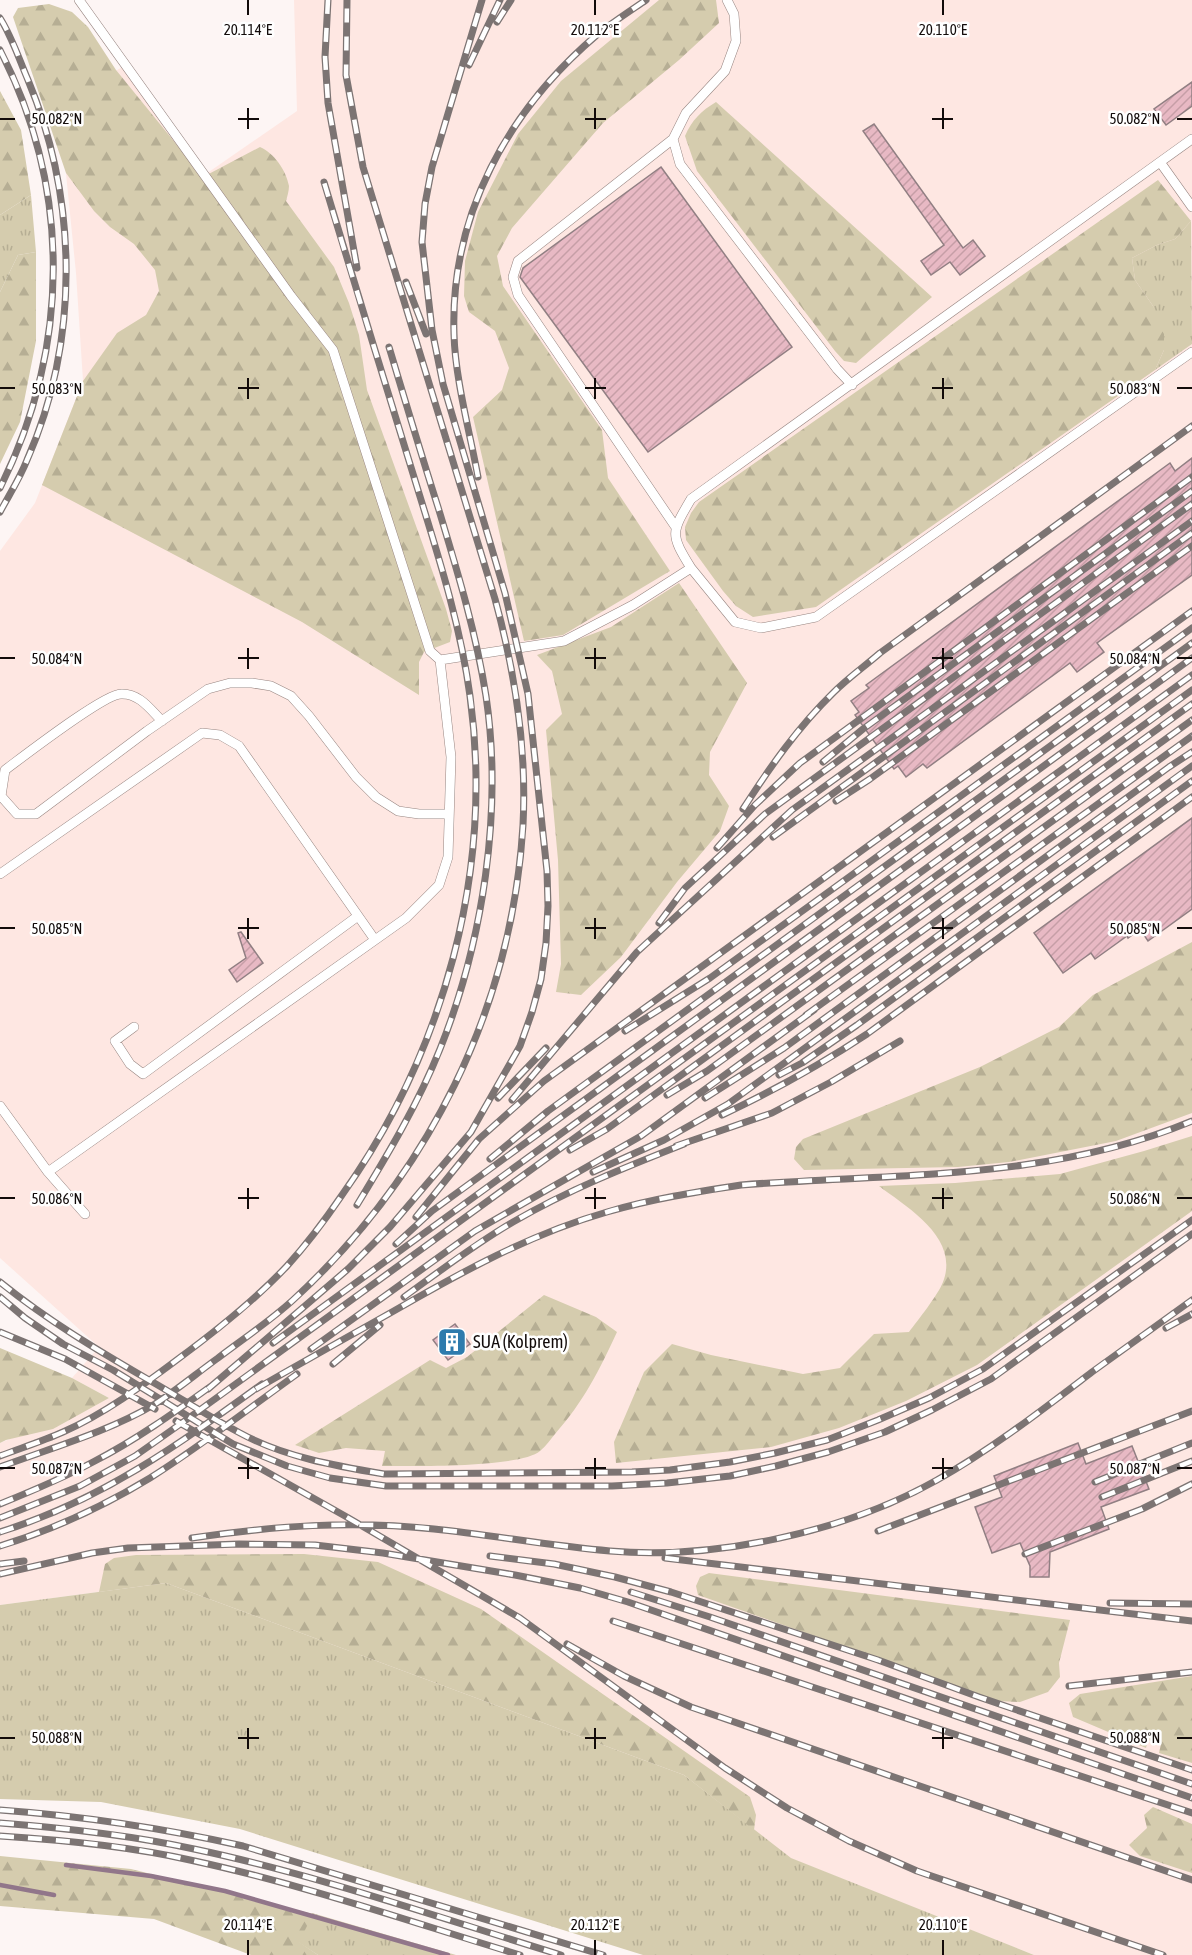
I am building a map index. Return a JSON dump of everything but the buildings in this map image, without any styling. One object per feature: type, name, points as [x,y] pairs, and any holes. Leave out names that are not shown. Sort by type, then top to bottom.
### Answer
[{"type":"lane","points":[[48,1172],[406,918],[439,885],[448,857],[451,757],[440,660],[430,651],[333,350],[291,296],[79,0]]},
{"type":"lane","points":[[727,0],[734,14],[736,41],[725,71],[686,113],[673,139],[518,261],[513,277],[518,295],[675,526],[676,544],[735,622],[761,628],[816,616],[1192,352]]},
{"type":"lane","points":[[673,139],[680,164],[837,369],[852,385]]},
{"type":"lane","points":[[675,526],[691,499],[1192,139]]},
{"type":"lane","points":[[1160,162],[1192,207]]},
{"type":"lane","points":[[440,660],[564,641],[633,605],[692,568]]},
{"type":"lane","points":[[162,721],[139,698],[119,693],[95,705],[5,770],[1,796],[17,814],[36,814],[208,689],[230,683],[252,683],[271,687],[291,696],[356,777],[376,797],[398,811],[448,814]]},
{"type":"lane","points":[[0,874],[202,733],[220,735],[239,746],[375,940]]},
{"type":"lane","points":[[134,1027],[115,1041],[130,1064],[143,1074],[358,916]]},
{"type":"lane","points":[[0,1106],[48,1172],[85,1214]]},
{"type":"shaded area","points":[[294,0],[1192,0],[1192,1955],[1034,1955],[790,1858],[684,1775],[166,1583],[0,1605],[0,1443],[109,1398],[72,1378],[99,1347],[0,1258],[0,551],[35,503],[83,381],[76,273],[59,104],[124,66],[203,176],[297,111]]},
{"type":"green space","points":[[659,0],[716,0],[719,23],[679,60],[603,123],[512,228],[497,256],[503,286],[602,430],[608,478],[670,571],[563,635],[524,641],[473,417],[502,390],[509,368],[495,331],[469,312],[464,296],[465,261],[478,212],[518,134],[561,81]]},
{"type":"green space","points":[[49,4],[72,12],[88,27],[116,70],[203,177],[260,147],[270,153],[282,168],[289,186],[286,201],[334,267],[349,303],[359,335],[367,390],[452,631],[450,642],[424,652],[419,662],[419,695],[302,622],[42,485],[83,381],[117,333],[146,315],[159,291],[155,270],[134,244],[110,227],[94,211],[66,173],[13,17],[18,8]]},
{"type":"green space","points":[[0,91],[21,130],[31,195],[0,215]]},
{"type":"green space","points":[[716,102],[932,297],[856,363],[844,361],[835,351],[697,171],[685,136],[698,116]]},
{"type":"green space","points":[[1158,180],[1191,221],[1175,239],[1132,258],[1135,280],[1153,306],[1164,329],[1164,350],[1155,370],[816,607],[753,617],[736,606],[686,540],[685,527],[699,502]]},
{"type":"green space","points":[[31,195],[36,252],[18,255],[0,292],[0,215]]},
{"type":"green space","points":[[1191,221],[1192,344],[1155,370],[1164,350],[1153,306],[1135,280],[1132,258],[1175,239]]},
{"type":"green space","points":[[36,252],[36,341],[20,422],[0,464],[0,292],[18,255]]},
{"type":"green space","points":[[679,583],[747,683],[710,752],[709,775],[729,806],[720,831],[677,882],[621,957],[581,995],[556,992],[561,964],[558,860],[546,730],[562,714],[552,671],[537,655],[611,627]]},
{"type":"green space","points":[[1192,942],[1192,1113],[1116,1141],[1009,1162],[958,1167],[804,1170],[794,1159],[796,1147],[803,1139],[980,1067],[1059,1027],[1093,995]]},
{"type":"green space","points":[[1192,1136],[1192,1211],[977,1365],[906,1401],[839,1428],[771,1447],[616,1463],[614,1442],[644,1372],[672,1344],[711,1355],[803,1374],[840,1368],[874,1334],[909,1332],[943,1282],[946,1266],[944,1252],[938,1238],[928,1226],[904,1204],[879,1186],[955,1183],[1060,1174]]},
{"type":"green space","points":[[544,1295],[596,1317],[617,1332],[583,1398],[540,1451],[529,1457],[511,1461],[440,1466],[382,1466],[385,1451],[346,1448],[319,1453],[295,1445],[430,1360],[446,1368],[467,1357]]},
{"type":"green space","points":[[0,1348],[72,1378],[109,1398],[53,1429],[0,1443]]},
{"type":"green space","points":[[304,1554],[378,1562],[481,1609],[750,1797],[756,1815],[754,1830],[684,1775],[166,1583],[99,1592],[105,1564],[114,1558],[136,1555]]},
{"type":"green space","points":[[709,1573],[1070,1620],[1059,1663],[1060,1677],[1048,1692],[1020,1702],[998,1701],[698,1595],[696,1586],[700,1577]]},
{"type":"green space","points":[[166,1583],[684,1775],[791,1858],[1034,1955],[643,1955],[240,1829],[101,1802],[0,1799],[0,1605]]},
{"type":"green space","points":[[1192,1676],[1192,1763],[1159,1753],[1161,1744],[1148,1740],[1146,1748],[1073,1717],[1069,1703],[1080,1694]]},
{"type":"green space","points":[[1153,1807],[1192,1824],[1192,1873],[1140,1856],[1129,1845],[1147,1828],[1144,1815]]},
{"type":"green space","points":[[0,1856],[131,1869],[313,1914],[299,1942],[318,1955],[251,1955],[154,1919],[0,1906]]},
{"type":"green space","points":[[312,1913],[456,1955],[318,1955],[298,1942]]},
{"type":"waterway","points":[[66,1865],[151,1876],[225,1891],[448,1955]]},
{"type":"waterway","points":[[0,1885],[54,1895]]},
{"type":"railway","points":[[328,0],[325,57],[328,103],[357,268]]},
{"type":"railway","points":[[0,1467],[99,1431],[155,1404],[275,1315],[341,1252],[384,1199],[422,1144],[454,1085],[481,1023],[501,959],[515,893],[523,825],[523,768],[514,683],[495,599],[363,167],[346,75],[347,0]]},
{"type":"railway","points":[[208,1389],[348,1269],[390,1227],[471,1132],[520,1046],[541,979],[546,943],[547,871],[528,694],[505,593],[443,384],[432,330],[422,242],[425,204],[432,167],[482,0]]},
{"type":"railway","points":[[469,65],[500,0]]},
{"type":"railway","points":[[497,22],[511,0]]},
{"type":"railway","points":[[478,477],[460,387],[454,334],[455,290],[462,248],[474,207],[491,168],[512,131],[537,96],[598,34],[646,0]]},
{"type":"railway","points":[[0,18],[15,48],[44,126],[56,173],[64,221],[66,270],[64,319],[57,367],[44,414],[24,467],[0,512]]},
{"type":"railway","points":[[0,50],[24,103],[40,158],[50,213],[53,269],[50,325],[40,380],[23,435],[0,488]]},
{"type":"railway","points":[[0,1456],[63,1432],[122,1399],[220,1326],[287,1266],[329,1214],[378,1140],[408,1081],[434,1020],[453,957],[467,893],[474,828],[476,762],[466,668],[439,558],[324,182]]},
{"type":"railway","points":[[406,282],[426,334]]},
{"type":"railway","points":[[357,1205],[422,1089],[455,1008],[478,921],[490,830],[492,785],[491,740],[486,696],[471,625],[452,554],[389,347]]},
{"type":"railway","points":[[743,809],[797,733],[845,682],[880,653],[1192,426]]},
{"type":"railway","points":[[717,848],[755,805],[800,763],[1192,477]]},
{"type":"railway","points":[[823,762],[863,729],[1192,491]]},
{"type":"railway","points":[[659,923],[685,888],[765,814],[1192,504]]},
{"type":"railway","points":[[512,1100],[637,952],[792,810],[1192,521]]},
{"type":"railway","points":[[773,837],[1192,533]]},
{"type":"railway","points":[[836,801],[870,779],[1192,546]]},
{"type":"railway","points":[[416,1217],[479,1139],[544,1081],[1192,611]]},
{"type":"railway","points":[[625,1031],[710,978],[1192,628]]},
{"type":"railway","points":[[490,1159],[548,1111],[1192,643]]},
{"type":"railway","points":[[396,1244],[432,1211],[1192,658]]},
{"type":"railway","points":[[273,1343],[1192,675]]},
{"type":"railway","points":[[0,1518],[80,1486],[135,1456],[1192,690]]},
{"type":"railway","points":[[570,1150],[607,1129],[1192,704]]},
{"type":"railway","points":[[667,1095],[707,1071],[1192,720]]},
{"type":"railway","points":[[806,1015],[1192,736]]},
{"type":"railway","points":[[705,1098],[784,1048],[1192,752]]},
{"type":"railway","points":[[593,1172],[664,1140],[728,1104],[1192,766]]},
{"type":"railway","points":[[779,1075],[802,1063],[857,1025],[1192,781]]},
{"type":"railway","points":[[722,1115],[796,1077],[867,1034],[1192,797]]},
{"type":"railway","points":[[311,1349],[475,1231],[641,1136],[814,1010]]},
{"type":"railway","points":[[676,1146],[772,1113],[831,1082],[900,1041]]},
{"type":"railway","points":[[498,1098],[546,1048]]},
{"type":"railway","points":[[256,1389],[443,1283],[496,1256],[550,1231],[624,1207],[741,1185],[970,1171],[1027,1164],[1083,1155],[1138,1140],[1192,1121]]},
{"type":"railway","points":[[404,1297],[485,1239],[534,1210],[597,1180],[684,1144]]},
{"type":"railway","points":[[0,1282],[73,1334],[205,1414],[257,1441],[292,1454],[329,1464],[384,1474],[632,1472],[670,1470],[775,1453],[827,1440],[929,1398],[983,1369],[1192,1220]]},
{"type":"railway","points":[[0,1297],[25,1318],[63,1344],[113,1370],[233,1444],[287,1466],[330,1478],[386,1486],[612,1486],[730,1476],[828,1452],[885,1432],[991,1379],[1192,1234]]},
{"type":"railway","points":[[192,1538],[253,1530],[373,1525],[434,1529],[588,1549],[650,1553],[735,1546],[821,1528],[901,1498],[937,1480],[1016,1429],[1192,1300]]},
{"type":"railway","points":[[1166,1328],[1192,1314]]},
{"type":"railway","points":[[333,1364],[380,1325]]},
{"type":"railway","points":[[0,1332],[65,1359],[155,1409]]},
{"type":"railway","points":[[0,1546],[58,1525],[96,1508],[150,1478],[297,1374]]},
{"type":"railway","points":[[0,1504],[59,1479],[109,1453],[155,1425],[214,1384]]},
{"type":"railway","points":[[0,1532],[72,1504],[138,1469],[262,1384]]},
{"type":"railway","points":[[878,1531],[1192,1411]]},
{"type":"railway","points":[[176,1421],[520,1618],[725,1768],[787,1808],[849,1841],[917,1871],[1163,1955]]},
{"type":"railway","points":[[1095,1482],[1192,1443]]},
{"type":"railway","points":[[1102,1497],[1192,1461]]},
{"type":"railway","points":[[1025,1554],[1142,1509],[1192,1484]]},
{"type":"railway","points":[[0,1574],[92,1553],[128,1548],[239,1544],[315,1545],[383,1553],[515,1575],[580,1588],[628,1602],[1192,1798]]},
{"type":"railway","points":[[490,1556],[554,1564],[671,1592],[878,1660],[1192,1770]]},
{"type":"railway","points":[[665,1558],[1192,1621]]},
{"type":"railway","points":[[0,1564],[24,1561]]},
{"type":"railway","points":[[631,1592],[710,1617],[1192,1784]]},
{"type":"railway","points":[[1110,1603],[1192,1604]]},
{"type":"railway","points":[[613,1621],[1192,1813]]},
{"type":"railway","points":[[567,1644],[624,1676],[691,1707],[1192,1880]]},
{"type":"railway","points":[[1069,1686],[1192,1672]]},
{"type":"railway","points":[[0,1810],[122,1824],[243,1846],[603,1955]]},
{"type":"railway","points":[[0,1823],[122,1836],[170,1844],[287,1871],[561,1955]]},
{"type":"railway","points":[[0,1836],[96,1844],[190,1860],[315,1892],[520,1955]]},
{"type":"place","name":"SUA (Kolprem)","points":[[452,1342]]}]
